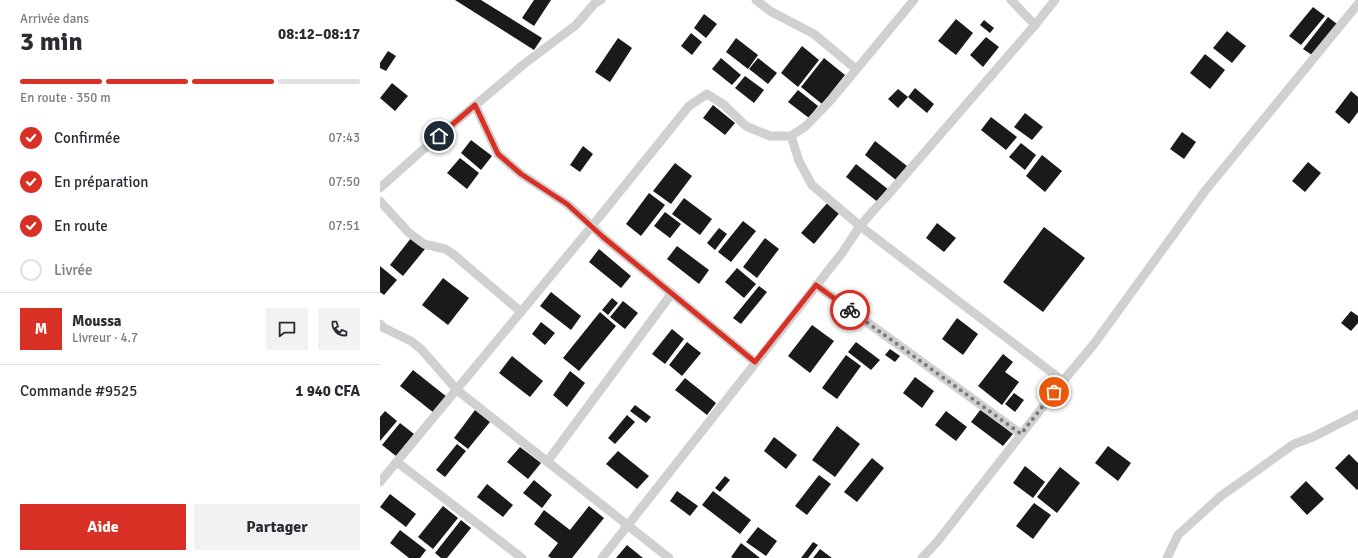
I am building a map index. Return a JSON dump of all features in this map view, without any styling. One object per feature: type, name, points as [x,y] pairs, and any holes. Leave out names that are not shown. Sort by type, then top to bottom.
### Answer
[{"type":"street","points":[[380,188],[524,64],[576,25],[595,3],[601,0]]},
{"type":"street","points":[[756,0],[770,11],[814,34],[856,69]]},
{"type":"street","points":[[380,482],[592,226],[689,106],[707,94],[723,104],[746,126],[770,136],[791,136],[806,126],[831,100],[914,0]]},
{"type":"street","points":[[1011,0],[1035,25]]},
{"type":"street","points":[[602,558],[842,253],[860,226],[1055,0]]},
{"type":"street","points":[[922,558],[937,542],[1063,381],[1094,344],[1205,191],[1358,4]]},
{"type":"street","points":[[475,105],[498,154],[521,174],[567,204],[603,237],[755,362]]},
{"type":"street","points":[[791,136],[799,161],[812,185],[860,226],[1063,381]]},
{"type":"street","points":[[380,201],[408,232],[424,244],[445,249],[453,254],[521,312]]},
{"type":"street","points":[[816,285],[1021,434]]},
{"type":"street","points":[[547,462],[672,293]]},
{"type":"street","points":[[380,324],[384,328],[411,341],[421,349],[457,390],[669,558]]},
{"type":"street","points":[[1167,558],[1178,535],[1221,496],[1294,444],[1313,437],[1358,414]]},
{"type":"street","points":[[397,462],[522,558]]},
{"type":"building","points":[[455,0],[481,0],[542,38],[534,50]]},
{"type":"building","points":[[534,0],[551,0],[534,26],[522,18]]},
{"type":"building","points":[[1313,7],[1325,16],[1301,45],[1289,36]]},
{"type":"building","points":[[704,14],[717,24],[706,38],[694,28]]},
{"type":"building","points":[[1328,17],[1337,24],[1312,55],[1303,49]]},
{"type":"building","points":[[956,19],[973,33],[956,55],[938,41]]},
{"type":"building","points":[[984,20],[994,28],[990,33],[980,25]]},
{"type":"building","points":[[1227,31],[1246,46],[1232,63],[1213,48]]},
{"type":"building","points":[[691,33],[702,42],[692,55],[681,46]]},
{"type":"building","points":[[986,37],[999,47],[983,67],[970,55]]},
{"type":"building","points":[[618,38],[632,48],[610,82],[595,72]]},
{"type":"building","points":[[736,38],[758,55],[748,69],[726,52]]},
{"type":"building","points":[[802,46],[819,60],[798,87],[781,73]]},
{"type":"building","points":[[388,51],[396,56],[386,71],[380,68],[380,63]]},
{"type":"building","points":[[1205,54],[1225,70],[1210,89],[1190,73]]},
{"type":"building","points":[[721,58],[741,75],[732,85],[712,69]]},
{"type":"building","points":[[758,58],[777,73],[768,84],[749,69]]},
{"type":"building","points":[[824,58],[845,75],[822,104],[801,87]]},
{"type":"building","points":[[745,76],[764,90],[754,103],[735,88]]},
{"type":"building","points":[[392,83],[408,96],[395,111],[380,98]]},
{"type":"building","points":[[915,88],[934,104],[927,113],[908,97]]},
{"type":"building","points":[[898,89],[908,97],[898,108],[888,99]]},
{"type":"building","points":[[798,90],[818,106],[809,118],[788,102]]},
{"type":"building","points":[[1351,91],[1358,97],[1358,112],[1349,124],[1335,112]]},
{"type":"building","points":[[713,105],[735,123],[725,135],[703,118]]},
{"type":"building","points":[[1025,113],[1043,127],[1032,140],[1014,127]]},
{"type":"building","points":[[991,117],[1017,137],[1006,150],[981,130]]},
{"type":"building","points":[[1182,132],[1196,142],[1184,159],[1170,149]]},
{"type":"building","points":[[471,140],[492,156],[481,170],[461,153]]},
{"type":"building","points":[[875,141],[907,166],[896,180],[865,155]]},
{"type":"building","points":[[1021,143],[1036,155],[1025,170],[1009,157]]},
{"type":"building","points":[[583,146],[593,154],[580,172],[570,165]]},
{"type":"building","points":[[1042,155],[1062,171],[1045,192],[1026,176]]},
{"type":"building","points":[[460,158],[479,173],[467,189],[447,173]]},
{"type":"building","points":[[1308,162],[1321,173],[1305,192],[1292,181]]},
{"type":"building","points":[[675,163],[692,176],[671,204],[653,191]]},
{"type":"building","points":[[856,164],[889,190],[879,203],[846,177]]},
{"type":"building","points":[[649,193],[665,205],[641,236],[626,224]]},
{"type":"building","points":[[684,198],[712,219],[700,235],[672,214]]},
{"type":"building","points":[[829,201],[841,211],[814,244],[801,233]]},
{"type":"building","points":[[665,212],[681,224],[670,238],[654,226]]},
{"type":"building","points":[[743,221],[756,231],[731,262],[718,252]]},
{"type":"building","points":[[937,223],[956,238],[944,252],[926,238]]},
{"type":"building","points":[[1044,227],[1085,258],[1043,312],[1003,282]]},
{"type":"building","points":[[719,228],[727,234],[715,250],[707,243]]},
{"type":"building","points":[[411,238],[425,249],[403,276],[390,265]]},
{"type":"building","points":[[765,238],[779,249],[757,278],[743,267]]},
{"type":"building","points":[[677,246],[709,270],[699,284],[667,259]]},
{"type":"building","points":[[599,249],[631,276],[621,288],[589,262]]},
{"type":"building","points":[[380,266],[397,280],[384,295],[380,292]]},
{"type":"building","points":[[737,268],[756,284],[744,298],[725,282]]},
{"type":"building","points":[[443,278],[469,298],[448,325],[422,305]]},
{"type":"building","points":[[759,286],[767,292],[741,324],[733,318]]},
{"type":"building","points":[[551,292],[581,316],[571,330],[540,306]]},
{"type":"building","points":[[612,298],[618,303],[608,315],[602,310]]},
{"type":"building","points":[[623,301],[638,313],[625,329],[610,317]]},
{"type":"building","points":[[1351,311],[1358,316],[1358,323],[1351,331],[1341,323]]},
{"type":"building","points":[[600,312],[616,326],[579,371],[563,358]]},
{"type":"building","points":[[957,318],[978,334],[963,355],[942,339]]},
{"type":"building","points":[[541,322],[555,333],[545,345],[532,334]]},
{"type":"building","points":[[812,325],[834,341],[810,373],[788,356]]},
{"type":"building","points":[[672,329],[684,339],[665,364],[652,354]]},
{"type":"building","points":[[687,342],[701,353],[682,376],[669,365]]},
{"type":"building","points":[[856,342],[880,360],[871,370],[848,352]]},
{"type":"building","points":[[890,349],[900,356],[895,362],[885,355]]},
{"type":"building","points":[[1003,354],[1013,362],[1005,372],[1019,382],[1002,405],[978,386]]},
{"type":"building","points":[[846,355],[861,366],[837,399],[822,388]]},
{"type":"building","points":[[512,356],[543,381],[530,397],[499,373]]},
{"type":"building","points":[[413,370],[447,397],[434,413],[400,386]]},
{"type":"building","points":[[570,371],[585,383],[567,407],[553,395]]},
{"type":"building","points":[[915,377],[934,391],[922,408],[903,393]]},
{"type":"building","points":[[685,378],[716,403],[707,415],[675,390]]},
{"type":"building","points":[[1014,393],[1024,400],[1015,412],[1005,404]]},
{"type":"building","points":[[635,405],[651,417],[646,423],[630,411]]},
{"type":"building","points":[[981,409],[1013,434],[1003,446],[971,422]]},
{"type":"building","points":[[475,410],[490,422],[468,449],[454,438]]},
{"type":"building","points":[[385,411],[397,421],[380,441],[380,417]]},
{"type":"building","points":[[946,411],[967,427],[956,441],[935,425]]},
{"type":"building","points":[[627,415],[635,422],[615,444],[608,438]]},
{"type":"building","points":[[400,423],[414,434],[396,456],[382,445]]},
{"type":"building","points":[[837,426],[860,444],[835,477],[812,460]]},
{"type":"building","points":[[774,437],[797,455],[786,469],[764,451]]},
{"type":"building","points":[[457,444],[466,451],[445,477],[436,470]]},
{"type":"building","points":[[1108,446],[1131,463],[1118,481],[1095,463]]},
{"type":"building","points":[[520,447],[541,463],[528,479],[507,462]]},
{"type":"building","points":[[618,451],[649,476],[637,489],[606,464]]},
{"type":"building","points":[[1349,454],[1358,463],[1357,490],[1335,468]]},
{"type":"building","points":[[872,458],[884,468],[857,502],[844,492]]},
{"type":"building","points":[[1025,466],[1045,482],[1033,498],[1013,483]]},
{"type":"building","points":[[1060,467],[1080,483],[1057,513],[1037,497]]},
{"type":"building","points":[[819,475],[831,484],[807,515],[795,506]]},
{"type":"building","points":[[725,476],[730,480],[720,492],[715,488]]},
{"type":"building","points":[[534,480],[552,495],[542,508],[523,493]]},
{"type":"building","points":[[1306,481],[1324,499],[1307,515],[1290,497]]},
{"type":"building","points":[[487,484],[513,505],[503,517],[477,497]]},
{"type":"building","points":[[677,491],[698,506],[690,516],[670,501]]},
{"type":"building","points":[[713,491],[751,520],[740,534],[702,505]]},
{"type":"building","points":[[390,494],[416,514],[406,527],[380,507]]},
{"type":"building","points":[[1034,503],[1051,515],[1033,539],[1016,526]]},
{"type":"building","points":[[443,506],[458,518],[433,549],[418,537]]},
{"type":"building","points":[[589,506],[604,518],[572,558],[551,558],[548,556],[558,543],[534,524],[544,510],[570,530]]},
{"type":"building","points":[[461,520],[471,528],[447,558],[441,558],[435,553]]},
{"type":"building","points":[[758,527],[777,541],[766,556],[746,542]]},
{"type":"building","points":[[400,530],[426,550],[420,558],[409,558],[390,543]]},
{"type":"building","points":[[813,542],[818,545],[808,558],[801,558]]},
{"type":"building","points":[[741,543],[760,558],[731,557]]},
{"type":"building","points":[[627,545],[643,558],[616,558]]},
{"type":"building","points":[[820,549],[832,558],[813,558]]},
{"type":"way so far","points":[[850,310],[1021,434],[1054,392]]},
{"type":"route","points":[[439,136],[475,105],[498,154],[521,174],[567,204],[603,237],[755,362],[816,285],[850,310]]}]
